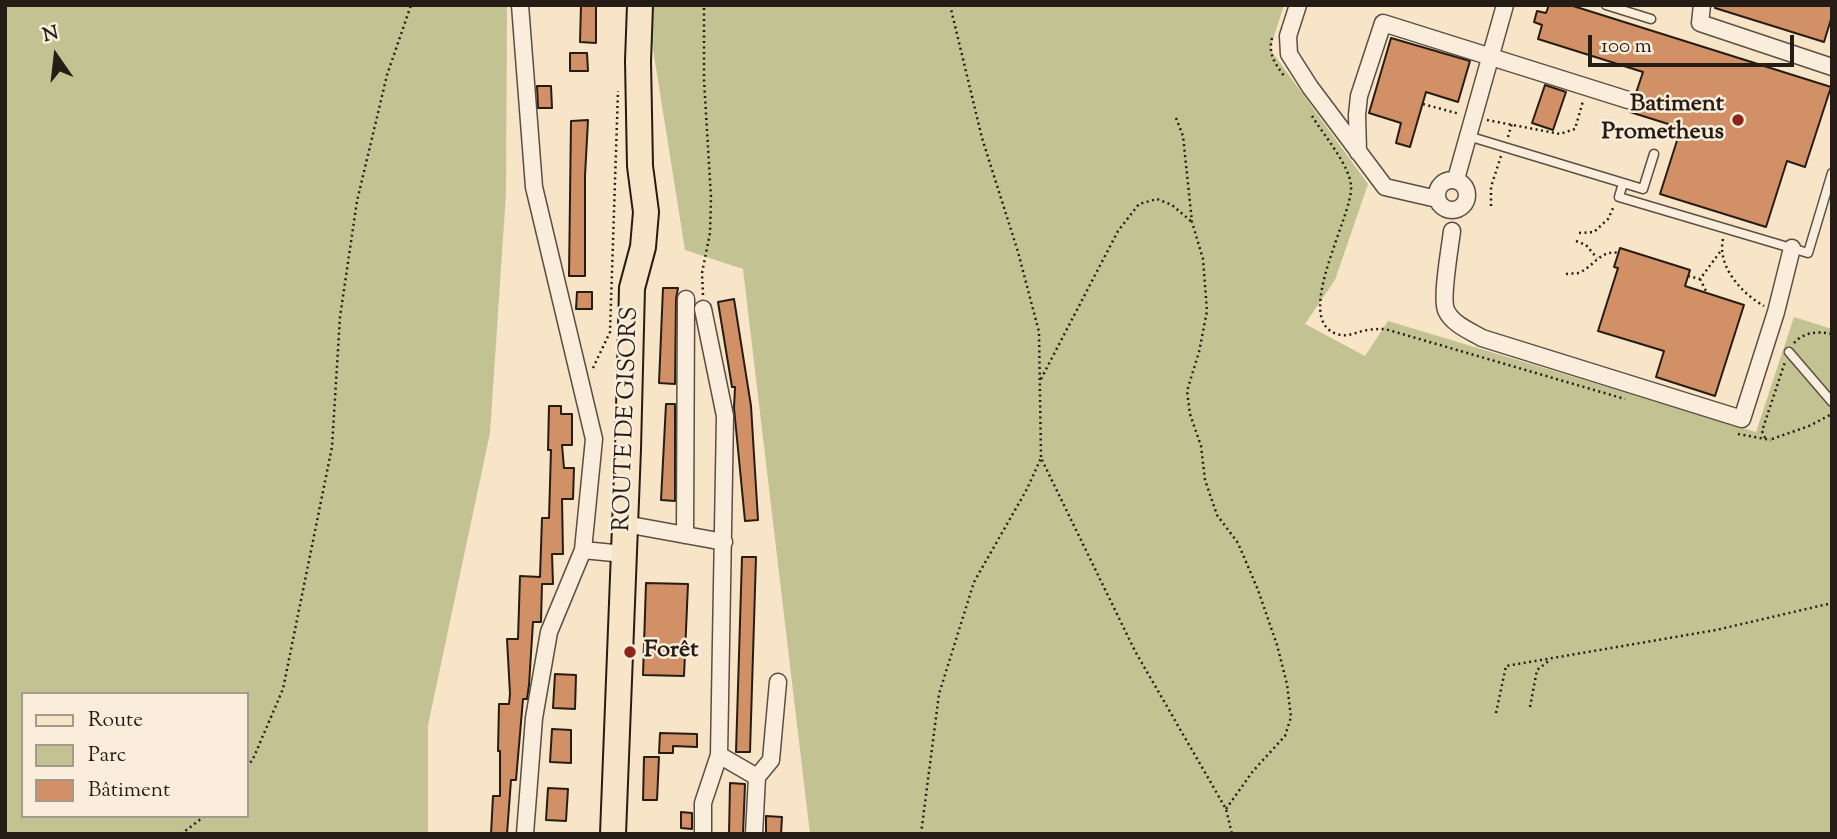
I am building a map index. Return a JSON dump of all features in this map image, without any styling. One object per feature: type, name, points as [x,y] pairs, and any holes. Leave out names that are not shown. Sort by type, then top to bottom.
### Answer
[{"type":"main road","name":"ROUTE DE GISORS","points":[[613,834],[632,288],[643,247],[646,212],[640,166],[639,5]]},
{"type":"street","points":[[520,5],[534,187],[594,439],[583,550],[549,632],[534,718],[524,834]]},
{"type":"street","points":[[1298,5],[1288,36],[1289,54],[1310,87],[1385,187],[1449,206],[1466,202],[1468,194],[1463,183],[1456,179],[1442,183],[1437,191],[1449,206],[1452,231],[1446,310],[1456,323],[1482,338],[1742,419],[1776,312],[1792,248]]},
{"type":"street","points":[[1456,179],[1505,5]]},
{"type":"street","points":[[1702,5],[1700,23],[1832,67]]},
{"type":"street","points":[[1359,152],[1359,96],[1383,23],[1628,100]]},
{"type":"street","points":[[685,535],[686,299]]},
{"type":"street","points":[[703,309],[725,416],[719,755],[704,803],[704,834]]},
{"type":"street","points":[[625,524],[724,542]]},
{"type":"street","points":[[583,550],[624,554]]},
{"type":"street","points":[[754,834],[757,777],[771,760],[778,682]]},
{"type":"street","points":[[719,755],[757,777]]},
{"type":"lane","points":[[1606,5],[1651,19]]},
{"type":"lane","points":[[1468,136],[1643,189],[1654,154]]},
{"type":"lane","points":[[1623,183],[1619,197],[1808,253],[1832,173]]},
{"type":"lane","points":[[1789,352],[1832,402]]},
{"type":"path","points":[[248,766],[283,689],[332,447],[340,317],[357,201],[387,75],[411,5]]},
{"type":"path","points":[[703,309],[702,273],[710,233],[711,197],[704,79],[704,5]]},
{"type":"path","points":[[921,834],[939,695],[974,582],[1027,489],[1041,458],[1039,332],[1018,252],[982,138],[950,5]]},
{"type":"path","points":[[590,375],[610,332],[618,87]]},
{"type":"path","points":[[1491,206],[1491,187],[1512,123],[1560,134],[1575,129],[1587,87]]},
{"type":"path","points":[[1176,118],[1182,136],[1192,222],[1203,259],[1207,311],[1199,352],[1187,391],[1190,414],[1201,446],[1205,480],[1217,515],[1238,543],[1277,645],[1287,684],[1291,717],[1284,736],[1248,777],[1226,809]]},
{"type":"path","points":[[1579,233],[1594,232],[1608,219],[1619,197]]},
{"type":"path","points":[[1040,382],[1118,231],[1139,204],[1157,199],[1172,205],[1192,222]]},
{"type":"path","points":[[1700,279],[1720,252],[1725,228]]},
{"type":"path","points":[[1576,241],[1586,245],[1597,258]]},
{"type":"path","points":[[1566,274],[1579,273],[1597,258],[1612,251],[1619,253]]},
{"type":"path","points":[[1720,252],[1725,265],[1750,298],[1776,312]]},
{"type":"path","points":[[1688,276],[1700,279],[1707,293]]},
{"type":"path","points":[[1832,334],[1820,331],[1803,335],[1795,341],[1762,431],[1764,438],[1770,440],[1810,426],[1832,414]]},
{"type":"path","points":[[1041,458],[1135,651],[1226,809],[1232,834]]},
{"type":"path","points":[[1496,713],[1506,666],[1716,631],[1832,603]]},
{"type":"path","points":[[1530,707],[1537,670],[1553,658]]},
{"type":"path","points":[[181,834],[202,818]]},
{"type":"green space","points":[[5,5],[507,5],[506,193],[490,433],[428,725],[428,834],[5,834]]},
{"type":"green space","points":[[646,5],[1284,5],[1270,49],[1368,184],[1335,280],[1305,324],[1365,356],[1388,321],[1756,432],[1794,317],[1832,329],[1832,834],[810,834],[743,269],[685,250]]},
{"type":"building","points":[[581,5],[596,5],[596,43],[580,42]]},
{"type":"building","name":"Batiment Prometheus","points":[[1549,5],[1570,5],[1831,87],[1805,167],[1787,161],[1766,227],[1660,194],[1681,128],[1630,112],[1638,102],[1636,93],[1643,72],[1538,39],[1542,25],[1534,22],[1537,11],[1546,13]]},
{"type":"building","points":[[1716,5],[1832,5],[1832,16],[1824,42],[1715,8]]},
{"type":"building","points":[[1391,38],[1470,61],[1458,102],[1426,92],[1410,147],[1396,143],[1401,123],[1369,113]]},
{"type":"building","points":[[570,53],[587,53],[588,71],[570,71]]},
{"type":"building","points":[[1545,85],[1566,92],[1553,130],[1532,123]]},
{"type":"building","points":[[537,86],[551,86],[552,108],[538,108]]},
{"type":"building","points":[[588,120],[585,276],[569,276],[571,121]]},
{"type":"building","points":[[1620,248],[1690,270],[1685,286],[1744,305],[1715,396],[1656,377],[1664,351],[1598,331],[1618,268],[1614,267]]},
{"type":"building","points":[[663,288],[678,288],[675,384],[659,383]]},
{"type":"building","points":[[577,292],[592,292],[592,309],[576,309]]},
{"type":"building","points":[[734,299],[751,406],[758,520],[745,521],[734,408],[735,387],[732,387],[718,302]]},
{"type":"building","points":[[666,404],[675,404],[675,501],[661,500]]},
{"type":"building","points":[[549,406],[561,406],[561,414],[572,414],[572,445],[562,445],[564,468],[574,468],[573,499],[562,499],[563,554],[552,554],[553,584],[542,584],[541,622],[533,622],[529,685],[527,699],[523,699],[516,780],[511,780],[507,834],[491,834],[493,796],[500,796],[499,704],[509,704],[510,694],[507,639],[518,639],[520,576],[540,577],[542,518],[549,518]]},
{"type":"building","points":[[742,557],[756,557],[750,752],[736,752]]},
{"type":"building","points":[[646,583],[688,584],[684,676],[643,675]]},
{"type":"building","points":[[555,674],[576,675],[575,709],[553,708]]},
{"type":"building","points":[[552,729],[571,730],[571,763],[550,762]]},
{"type":"building","points":[[660,733],[697,734],[697,747],[673,746],[673,753],[659,753]]},
{"type":"building","points":[[644,757],[659,757],[657,800],[643,800]]},
{"type":"building","points":[[730,783],[745,784],[743,834],[729,834]]},
{"type":"building","points":[[548,788],[568,789],[566,821],[546,820]]},
{"type":"building","points":[[681,812],[692,813],[692,829],[681,828]]},
{"type":"building","points":[[766,816],[782,817],[781,834],[766,834]]},
{"type":"place","name":"Batiment Prometheus","points":[[1738,120]]},
{"type":"place","name":"Forêt","points":[[630,652]]}]
